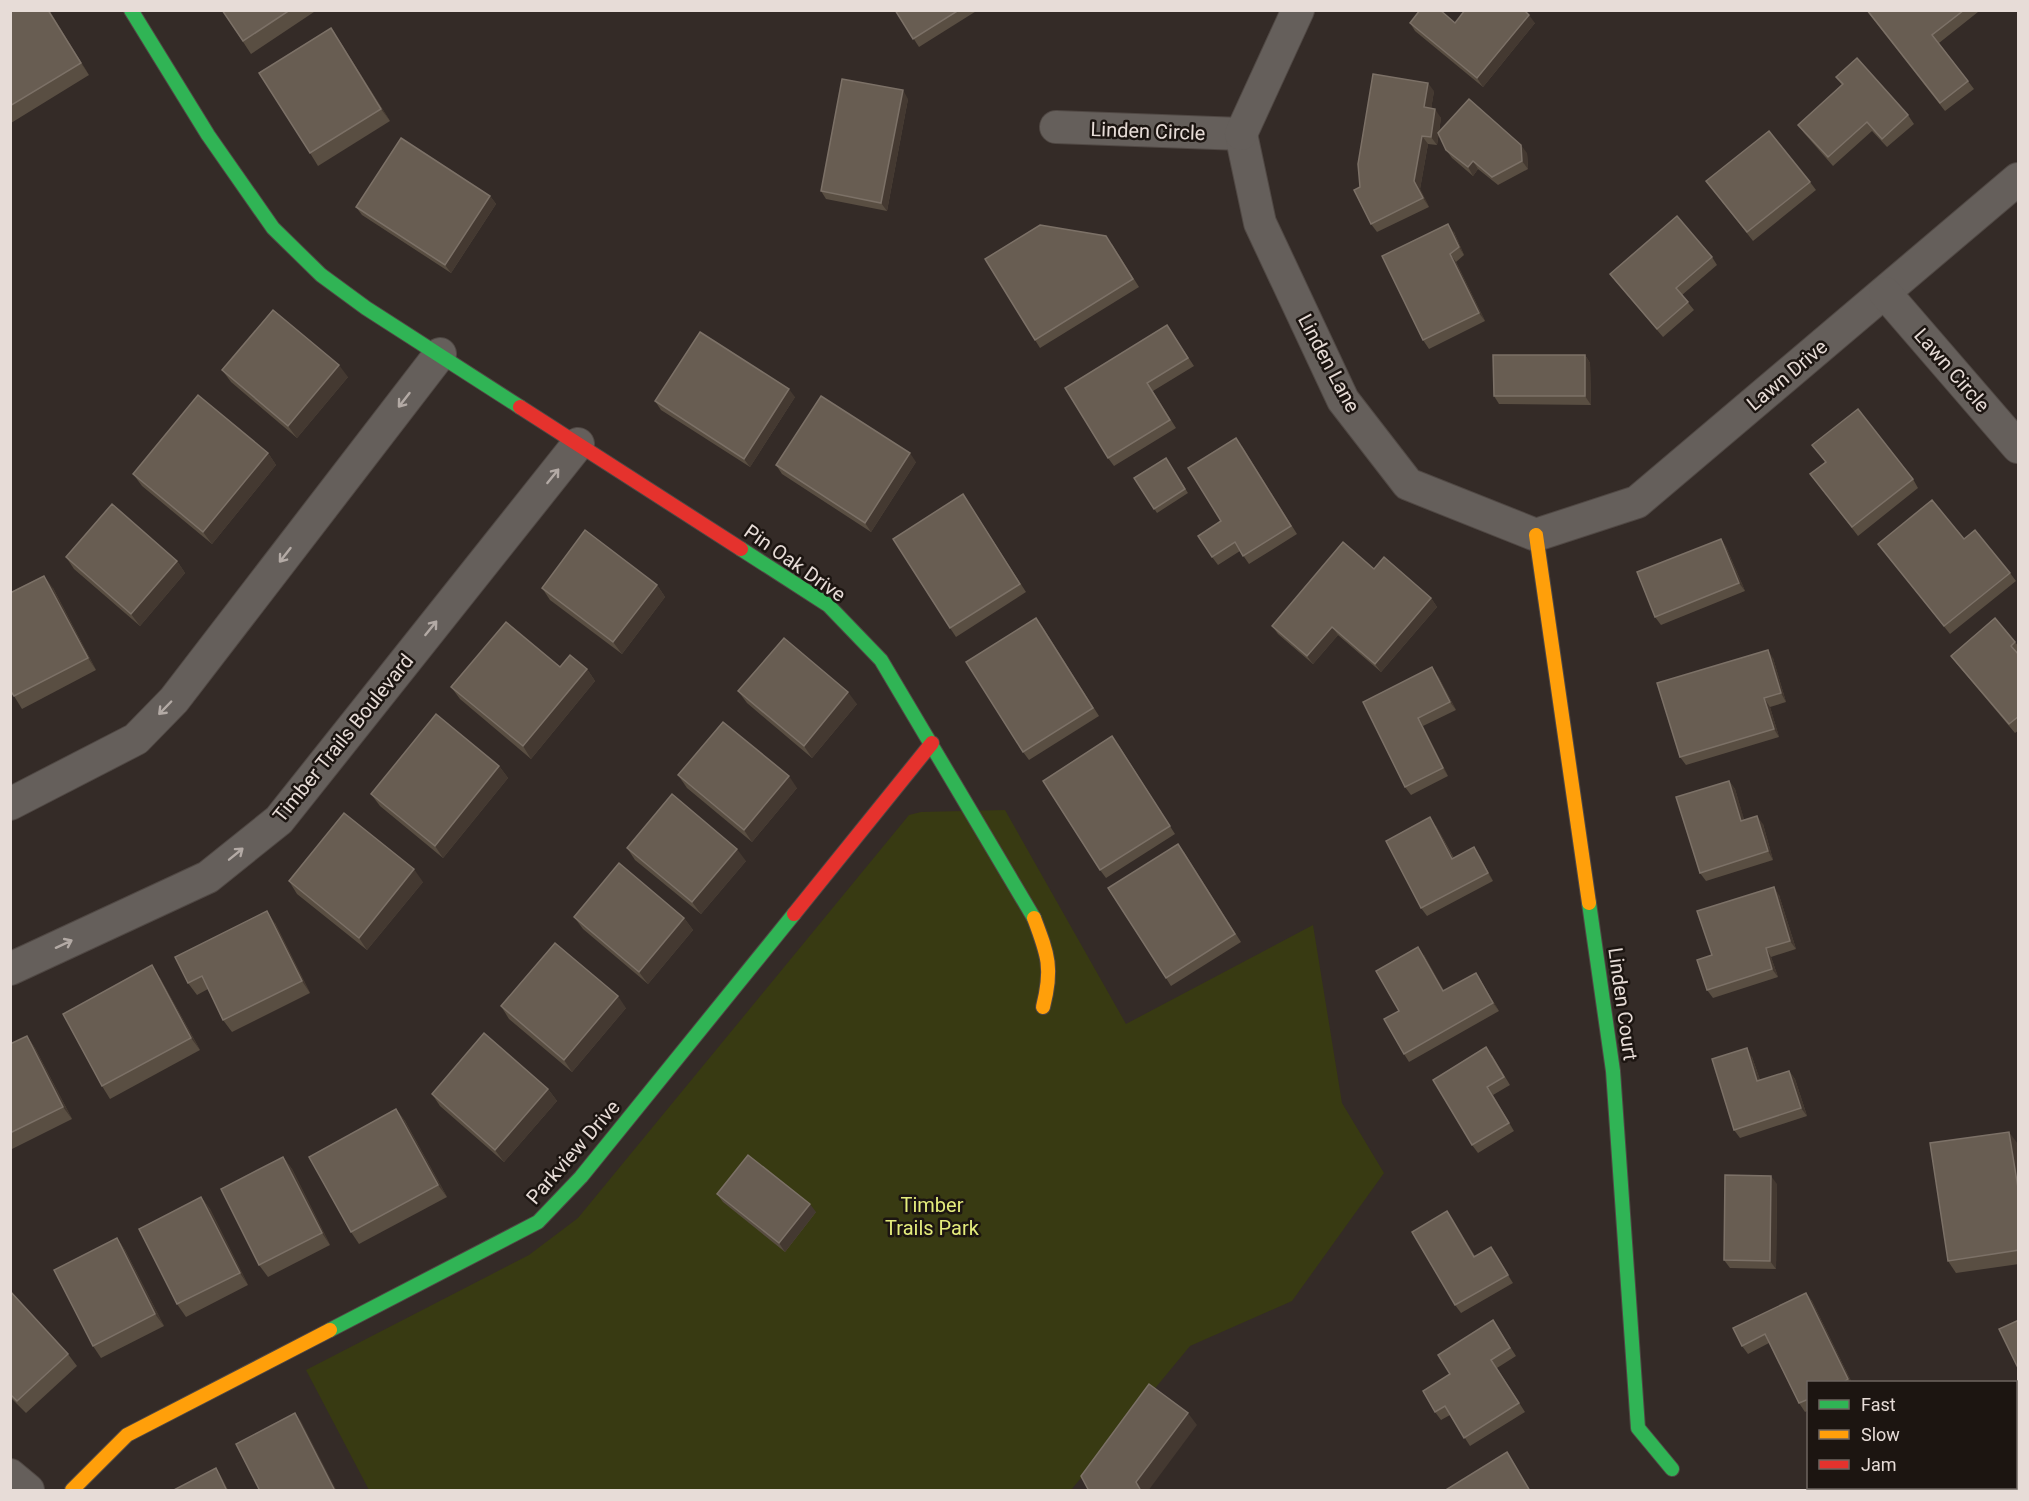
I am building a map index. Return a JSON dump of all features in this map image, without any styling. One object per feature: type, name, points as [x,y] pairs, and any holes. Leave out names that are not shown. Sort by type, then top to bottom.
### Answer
[{"type":"street","name":"Pin Oak Drive","points":[[131,10],[208,135],[273,228],[321,275],[366,308],[828,605],[881,660],[1032,913],[1045,946],[1050,979],[1042,1007]]},
{"type":"street","points":[[1241,134],[1298,10]]},
{"type":"street","name":"Linden Circle","points":[[1056,128],[1241,134]]},
{"type":"street","name":"Linden Lane","points":[[1241,134],[1260,223],[1343,400],[1408,484],[1536,535]]},
{"type":"street","name":"Lawn Drive","points":[[1536,535],[1637,502],[2019,179]]},
{"type":"street","name":"Lawn Circle","points":[[1885,293],[2019,447]]},
{"type":"street","points":[[10,804],[136,739],[174,700],[440,354]]},
{"type":"street","name":"Timber Trails Boulevard","points":[[10,969],[208,877],[279,820],[578,444]]},
{"type":"street","name":"Linden Court","points":[[1536,535],[1613,1071],[1638,1428],[1672,1469]]},
{"type":"street","name":"Parkview Drive","points":[[72,1491],[127,1435],[538,1222],[581,1177],[932,743]]},
{"type":"street","points":[[10,1475],[28,1491]]},
{"type":"green space","name":"Timber Trails Park","points":[[1005,810],[1126,1024],[1313,925],[1342,1103],[1384,1173],[1292,1301],[1190,1346],[1071,1490],[369,1490],[306,1370],[529,1255],[578,1218],[909,815],[921,812]]},
{"type":"building","points":[[10,10],[48,10],[81,63],[10,106]]},
{"type":"building","points":[[222,10],[290,10],[243,41]]},
{"type":"building","points":[[895,10],[959,10],[913,39]]},
{"type":"building","points":[[1420,10],[1440,10],[1455,23],[1465,10],[1524,10],[1529,15],[1477,78],[1410,23]]},
{"type":"building","points":[[1867,10],[1964,10],[1932,35],[1968,81],[1940,103]]},
{"type":"building","points":[[331,28],[381,109],[310,153],[259,73]]},
{"type":"building","points":[[1857,58],[1908,115],[1882,139],[1867,122],[1828,157],[1798,125],[1843,84],[1836,77]]},
{"type":"building","points":[[1373,74],[1428,83],[1424,107],[1435,109],[1431,137],[1422,136],[1414,181],[1423,198],[1371,224],[1354,190],[1360,187],[1358,164]]},
{"type":"building","points":[[842,79],[903,90],[881,203],[821,191]]},
{"type":"building","points":[[1469,99],[1521,145],[1522,161],[1492,177],[1473,161],[1468,167],[1446,150],[1438,133]]},
{"type":"building","points":[[1769,131],[1810,182],[1747,232],[1706,181]]},
{"type":"building","points":[[401,138],[490,196],[445,265],[356,207]]},
{"type":"building","points":[[1677,216],[1712,257],[1676,288],[1688,302],[1657,329],[1610,274]]},
{"type":"building","points":[[1448,224],[1459,247],[1450,254],[1479,313],[1423,340],[1382,256]]},
{"type":"building","points":[[1040,225],[1106,236],[1133,279],[1035,340],[985,259]]},
{"type":"building","points":[[273,310],[339,365],[288,426],[222,370]]},
{"type":"building","points":[[1167,325],[1188,358],[1147,383],[1170,420],[1108,458],[1065,388]]},
{"type":"building","points":[[700,332],[789,389],[744,459],[655,401]]},
{"type":"building","points":[[1493,355],[1585,355],[1585,396],[1494,396]]},
{"type":"building","points":[[198,395],[268,453],[203,532],[133,474]]},
{"type":"building","points":[[821,396],[910,453],[865,523],[776,465]]},
{"type":"building","points":[[1858,409],[1913,479],[1852,527],[1810,474],[1826,462],[1812,445]]},
{"type":"building","points":[[1236,438],[1291,526],[1243,556],[1235,542],[1212,557],[1198,536],[1221,521],[1188,468]]},
{"type":"building","points":[[1166,458],[1185,489],[1154,509],[1134,478]]},
{"type":"building","points":[[963,494],[1020,584],[950,628],[893,539]]},
{"type":"building","points":[[1932,500],[1964,539],[1975,530],[2010,573],[1944,626],[1878,544]]},
{"type":"building","points":[[112,504],[177,561],[131,614],[66,557]]},
{"type":"building","points":[[585,530],[657,585],[613,642],[542,588]]},
{"type":"building","points":[[1721,539],[1739,583],[1655,617],[1637,572]]},
{"type":"building","points":[[1343,542],[1374,569],[1384,557],[1431,598],[1375,664],[1332,627],[1307,656],[1272,626]]},
{"type":"building","points":[[44,576],[88,658],[14,696],[10,690],[10,593]]},
{"type":"building","points":[[1036,618],[1093,708],[1023,752],[966,662]]},
{"type":"building","points":[[1995,618],[2015,642],[2011,646],[2019,655],[2019,716],[2009,724],[1951,656]]},
{"type":"building","points":[[506,622],[560,667],[570,655],[587,669],[523,746],[451,687]]},
{"type":"building","points":[[784,638],[848,692],[804,746],[738,691]]},
{"type":"building","points":[[1768,650],[1781,693],[1764,698],[1774,729],[1680,757],[1657,683]]},
{"type":"building","points":[[1432,667],[1450,702],[1418,718],[1443,768],[1405,787],[1363,702]]},
{"type":"building","points":[[436,714],[499,766],[435,846],[371,794]]},
{"type":"building","points":[[723,722],[789,776],[744,830],[678,775]]},
{"type":"building","points":[[1112,736],[1170,826],[1100,870],[1043,781]]},
{"type":"building","points":[[1729,781],[1741,821],[1757,816],[1768,851],[1700,873],[1676,797]]},
{"type":"building","points":[[672,794],[737,849],[692,902],[627,848]]},
{"type":"building","points":[[344,813],[414,869],[359,938],[289,881]]},
{"type":"building","points":[[1430,817],[1452,859],[1474,847],[1488,873],[1421,908],[1386,841]]},
{"type":"building","points":[[1178,844],[1235,934],[1166,978],[1108,888]]},
{"type":"building","points":[[619,863],[684,918],[639,972],[574,917]]},
{"type":"building","points":[[1774,887],[1790,941],[1766,948],[1772,969],[1707,990],[1697,960],[1712,955],[1697,911]]},
{"type":"building","points":[[267,911],[302,981],[223,1020],[202,976],[188,983],[175,957]]},
{"type":"building","points":[[555,943],[618,996],[564,1060],[501,1006]]},
{"type":"building","points":[[1418,947],[1443,991],[1476,973],[1493,1003],[1404,1054],[1384,1019],[1399,1011],[1376,971]]},
{"type":"building","points":[[152,965],[191,1038],[102,1086],[63,1014]]},
{"type":"building","points":[[484,1033],[548,1089],[495,1150],[432,1094]]},
{"type":"building","points":[[27,1036],[63,1107],[10,1133],[10,1044]]},
{"type":"building","points":[[1486,1047],[1504,1077],[1487,1087],[1509,1123],[1472,1145],[1433,1080]]},
{"type":"building","points":[[1747,1048],[1757,1081],[1789,1071],[1801,1108],[1734,1130],[1712,1059]]},
{"type":"building","points":[[396,1109],[438,1185],[351,1232],[309,1157]]},
{"type":"building","points":[[2009,1132],[2019,1194],[2019,1250],[1948,1261],[1930,1143]]},
{"type":"building","points":[[748,1155],[810,1204],[779,1243],[717,1194]]},
{"type":"building","points":[[283,1157],[322,1233],[259,1265],[221,1189]]},
{"type":"building","points":[[1725,1175],[1771,1176],[1770,1261],[1724,1260]]},
{"type":"building","points":[[201,1197],[240,1273],[177,1304],[139,1229]]},
{"type":"building","points":[[1447,1211],[1474,1257],[1491,1247],[1508,1275],[1455,1305],[1412,1232]]},
{"type":"building","points":[[117,1238],[155,1314],[93,1346],[54,1270]]},
{"type":"building","points":[[10,1291],[68,1354],[17,1401],[10,1394]]},
{"type":"building","points":[[1806,1293],[1848,1379],[1845,1381],[1807,1381],[1807,1400],[1799,1403],[1765,1334],[1742,1346],[1733,1328]]},
{"type":"building","points":[[1493,1320],[1510,1348],[1491,1360],[1519,1403],[1464,1438],[1445,1406],[1435,1412],[1423,1391],[1450,1374],[1438,1355]]},
{"type":"building","points":[[2019,1320],[2019,1370],[1999,1329]]},
{"type":"building","points":[[1149,1384],[1188,1413],[1136,1482],[1141,1491],[1089,1491],[1081,1476]]},
{"type":"building","points":[[295,1413],[334,1489],[331,1491],[260,1491],[236,1444]]},
{"type":"building","points":[[1507,1452],[1530,1491],[1444,1491]]},
{"type":"building","points":[[216,1468],[227,1491],[172,1491]]},
{"type":"building","points":[[1866,1489],[1897,1489],[1891,1491],[1867,1491]]},
{"type":"traffic: fast","points":[[131,10],[208,135],[273,228],[321,275],[366,308],[520,407]]},
{"type":"traffic: fast","points":[[741,549],[828,605],[881,660],[1034,918]]},
{"type":"traffic: fast","points":[[1589,903],[1613,1071],[1638,1428],[1672,1469]]},
{"type":"traffic: fast","points":[[330,1330],[538,1222],[581,1177],[794,914]]},
{"type":"traffic: slow","points":[[1536,535],[1589,903]]},
{"type":"traffic: slow","points":[[1034,918],[1048,962],[1048,982],[1043,1007]]},
{"type":"traffic: slow","points":[[72,1490],[127,1435],[330,1330]]},
{"type":"traffic: jam","points":[[520,407],[741,549]]},
{"type":"traffic: jam","points":[[794,914],[932,743]]}]
